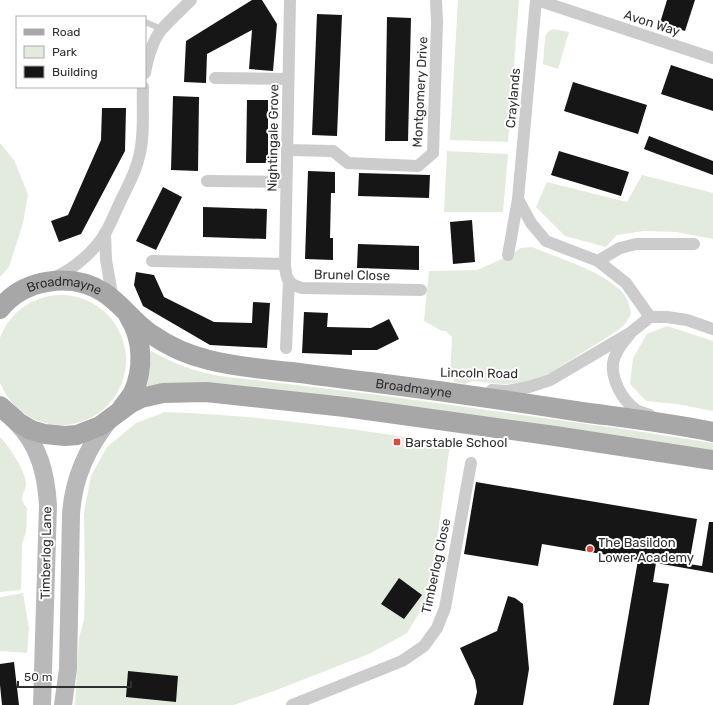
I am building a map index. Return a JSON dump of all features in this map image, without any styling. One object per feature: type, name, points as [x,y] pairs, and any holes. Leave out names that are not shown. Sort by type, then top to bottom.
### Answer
[{"type":"main road","name":"Broadmayne","points":[[0,309],[5,302],[24,289],[40,284],[58,281],[76,282],[89,285],[102,292],[144,329],[168,345],[227,365],[384,384],[705,430]]},
{"type":"main road","name":"Broadmayne","points":[[116,414],[132,394],[138,381],[140,370],[138,336],[134,324],[120,307]]},
{"type":"main road","name":"Broadmayne","points":[[2,408],[19,423],[31,430],[45,434],[65,436],[77,435],[88,431],[116,414],[131,402],[141,398],[163,393],[190,392],[227,394],[338,406],[555,436],[713,460]]},
{"type":"main road","name":"Timberlog Lane","points":[[2,408],[21,428],[36,448],[47,488],[48,504],[42,705]]},
{"type":"main road","name":"Timberlog Lane","points":[[63,705],[68,669],[71,515],[76,479],[86,456],[102,429],[116,414]]},
{"type":"street","points":[[146,68],[150,52],[162,29],[191,0]]},
{"type":"street","name":"Nightingale Grove","points":[[286,348],[287,279],[285,264],[290,0]]},
{"type":"street","name":"Montgomery Drive","points":[[287,150],[333,151],[348,163],[418,166],[433,152],[437,22],[436,0]]},
{"type":"street","name":"Avon Way","points":[[537,0],[713,58]]},
{"type":"street","name":"Craylands","points":[[508,255],[518,199],[537,0]]},
{"type":"street","points":[[215,78],[288,79]]},
{"type":"street","points":[[40,284],[70,269],[92,251],[105,233],[136,169],[142,131],[143,88]]},
{"type":"street","points":[[207,181],[286,182]]},
{"type":"street","points":[[518,199],[531,223],[546,241],[598,261],[626,283],[650,317],[667,317],[687,320],[713,329]]},
{"type":"street","points":[[105,233],[106,260],[120,307]]},
{"type":"street","points":[[598,261],[620,248],[636,244],[694,244]]},
{"type":"street","points":[[152,261],[285,264]]},
{"type":"street","name":"Brunel Close","points":[[287,279],[293,285],[302,288],[421,290]]},
{"type":"street","name":"Lincoln Road","points":[[384,384],[507,391],[529,388],[556,376],[630,333],[650,317]]},
{"type":"street","name":"Lincoln Road","points":[[630,333],[618,350],[613,362],[614,375],[622,395],[636,410],[661,419],[705,430]]},
{"type":"street","name":"Timberlog Close","points":[[294,705],[402,661],[424,646],[437,628],[445,608],[471,463]]},
{"type":"lane","points":[[146,22],[162,29]]},
{"type":"green space","points":[[458,0],[519,0],[508,142],[450,140]]},
{"type":"green space","points":[[554,29],[569,32],[558,69],[543,64],[545,36],[549,31]]},
{"type":"green space","points":[[0,143],[14,160],[28,194],[23,223],[9,267],[0,277]]},
{"type":"green space","points":[[447,151],[508,154],[503,212],[444,212]]},
{"type":"green space","points":[[642,175],[713,193],[713,239],[676,232],[644,231],[617,235],[606,247],[565,236],[536,207],[547,182],[627,202]]},
{"type":"green space","points":[[532,247],[578,265],[610,282],[619,289],[626,298],[631,314],[625,324],[617,331],[550,373],[524,383],[503,384],[472,381],[465,384],[454,382],[454,378],[450,378],[452,337],[446,331],[442,331],[424,321],[429,271],[477,270],[513,254],[520,248]]},
{"type":"green space","points":[[67,295],[80,297],[92,302],[112,319],[119,329],[124,341],[126,354],[124,379],[119,391],[102,411],[92,418],[80,423],[55,425],[42,423],[30,418],[10,401],[3,391],[-1,381],[-1,339],[3,329],[20,309],[30,302],[42,297]]},
{"type":"green space","points":[[667,326],[713,341],[713,411],[677,404],[646,401],[630,384],[633,358],[647,334]]},
{"type":"green space","points":[[151,351],[184,366],[201,372],[220,376],[379,395],[713,443],[713,454],[146,387],[150,370]]},
{"type":"green space","points":[[165,412],[272,419],[450,444],[437,540],[425,603],[407,633],[371,653],[234,705],[75,705],[79,638],[84,620],[84,512],[91,476],[107,447],[136,423]]},
{"type":"green space","points":[[0,437],[12,452],[23,472],[26,484],[22,501],[27,508],[26,532],[22,544],[21,590],[0,592]]},
{"type":"green space","points":[[23,593],[29,628],[27,653],[0,651],[0,597]]},
{"type":"building","points":[[252,0],[262,0],[277,24],[273,71],[249,69],[252,30],[207,54],[206,83],[184,82],[186,41]]},
{"type":"building","points":[[667,0],[695,0],[685,31],[660,23]]},
{"type":"building","points":[[317,14],[342,15],[337,136],[312,135]]},
{"type":"building","points":[[387,17],[411,18],[408,141],[385,141]]},
{"type":"building","points":[[671,65],[713,79],[713,111],[661,94]]},
{"type":"building","points":[[573,82],[647,105],[638,134],[564,111]]},
{"type":"building","points":[[173,96],[199,97],[198,171],[171,170]]},
{"type":"building","points":[[247,100],[268,100],[268,163],[246,163]]},
{"type":"building","points":[[102,108],[126,108],[125,151],[81,234],[59,242],[51,221],[68,215],[101,140]]},
{"type":"building","points":[[649,136],[713,161],[713,175],[644,149]]},
{"type":"building","points":[[559,151],[629,172],[621,196],[551,175]]},
{"type":"building","points":[[308,171],[335,172],[335,193],[331,193],[330,238],[333,238],[333,260],[305,259]]},
{"type":"building","points":[[359,173],[430,175],[429,198],[358,196]]},
{"type":"building","points":[[163,187],[182,197],[156,250],[136,241]]},
{"type":"building","points":[[203,207],[267,209],[266,239],[203,237]]},
{"type":"building","points":[[472,220],[475,262],[453,264],[450,222]]},
{"type":"building","points":[[358,244],[419,246],[419,270],[357,268]]},
{"type":"building","points":[[136,272],[154,275],[164,297],[214,322],[252,323],[253,302],[270,303],[267,348],[210,345],[143,306],[134,285]]},
{"type":"building","points":[[304,312],[328,313],[327,327],[371,328],[389,319],[399,339],[377,350],[352,350],[352,355],[302,353]]},
{"type":"building","points":[[476,482],[697,519],[689,564],[702,566],[709,522],[713,522],[713,573],[656,563],[653,582],[669,584],[649,705],[613,705],[638,560],[542,544],[538,566],[464,554]]},
{"type":"building","points":[[399,578],[422,595],[404,619],[381,604]]},
{"type":"building","points":[[508,596],[515,598],[523,604],[529,669],[523,705],[474,705],[477,692],[475,680],[460,648],[497,631]]},
{"type":"building","points":[[14,662],[19,705],[2,705],[0,664]]},
{"type":"building","points":[[128,671],[178,676],[176,702],[126,697]]},
{"type":"place","name":"Barstable School","points":[[397,442]]},
{"type":"place","name":"The Basildon Lower Academy","points":[[590,549]]}]
